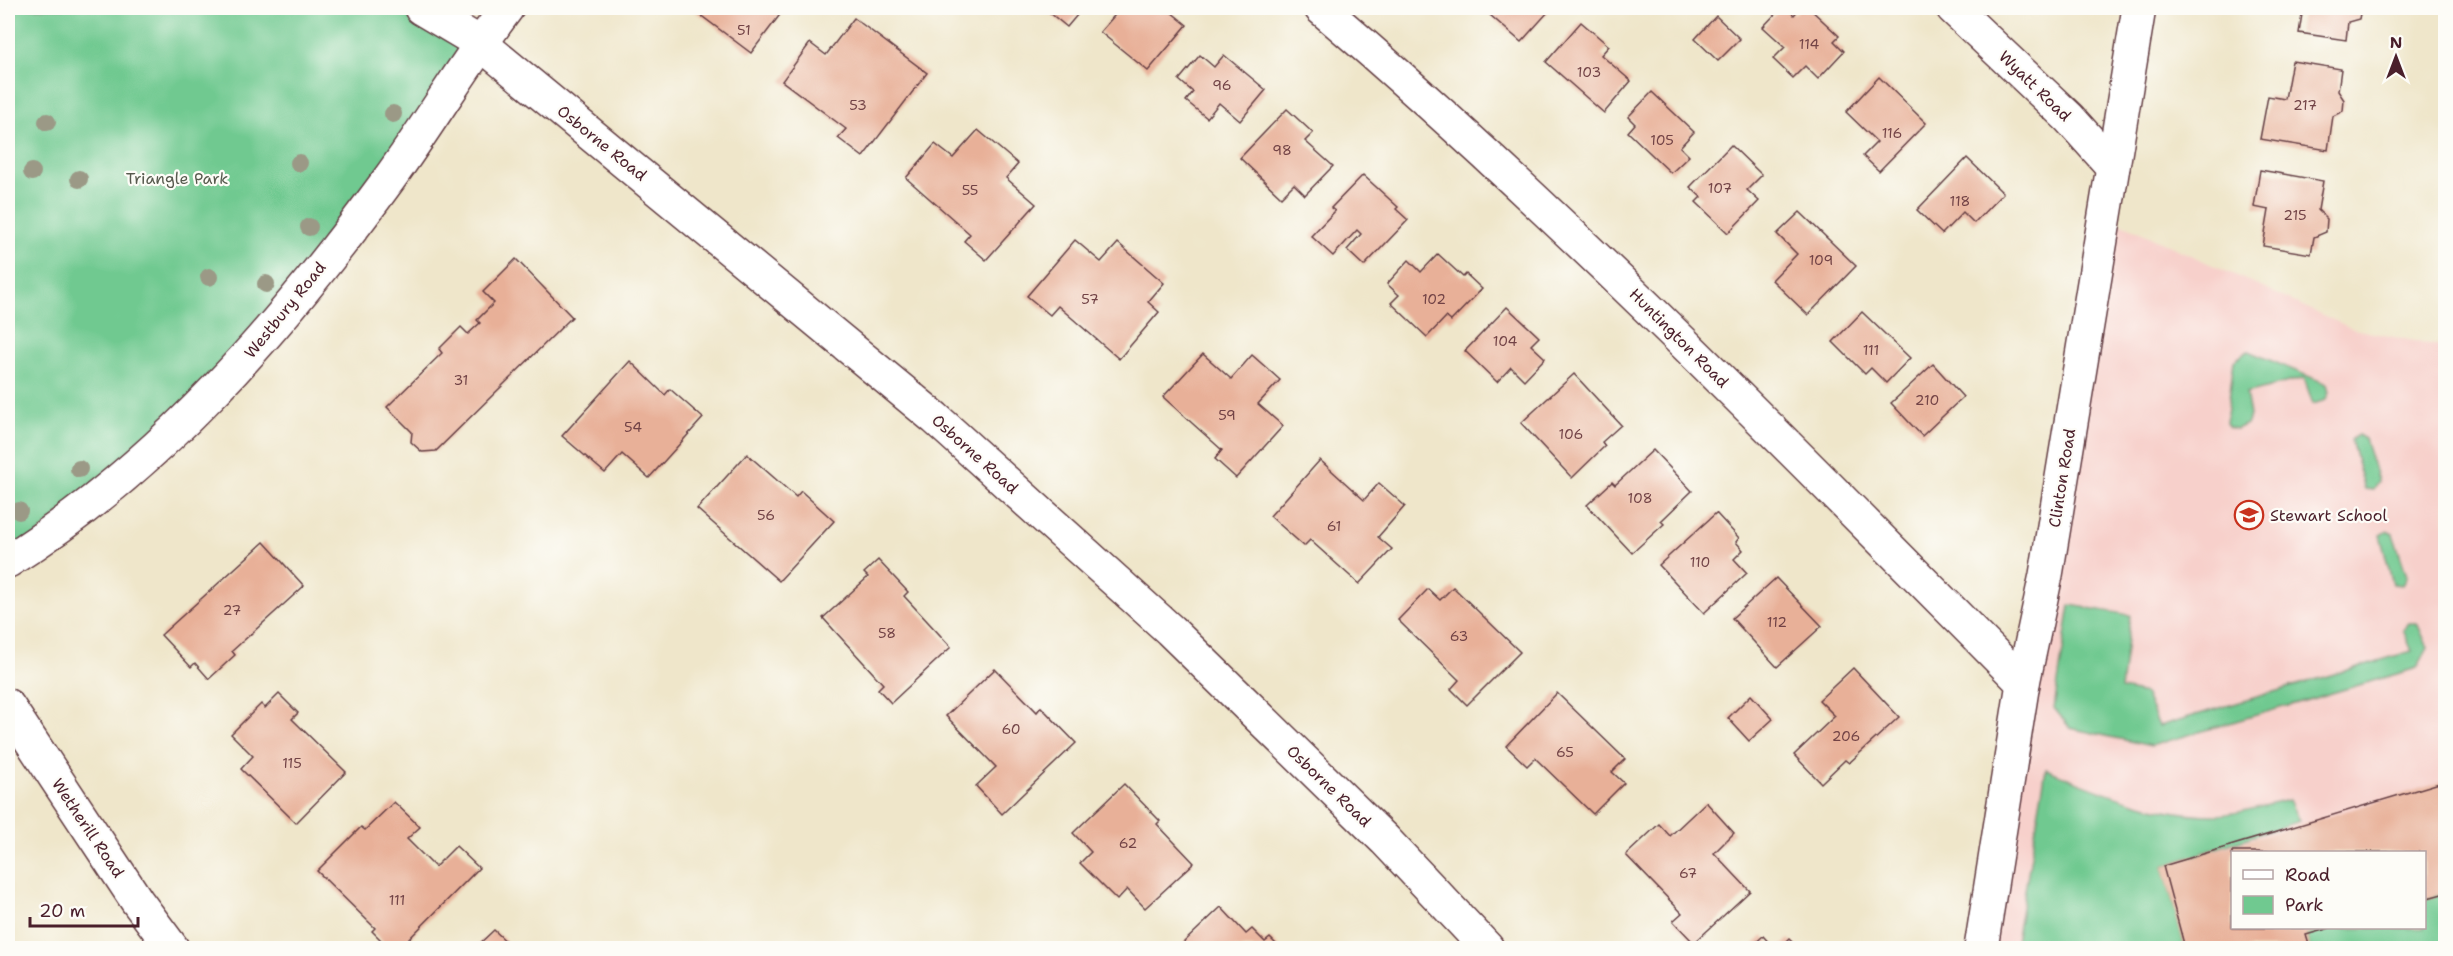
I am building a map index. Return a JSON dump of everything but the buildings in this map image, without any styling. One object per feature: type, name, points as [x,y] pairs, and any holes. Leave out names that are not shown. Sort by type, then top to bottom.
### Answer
[{"type":"street","name":"Osborne Road","points":[[421,8],[480,43],[745,260],[952,434],[1170,630],[1385,840],[1486,948]]},
{"type":"street","name":"Westbury Road","points":[[8,561],[50,535],[147,457],[237,367],[288,309],[389,178],[480,43],[507,8]]},
{"type":"street","name":"Huntington Road","points":[[1322,8],[1390,66],[1661,318],[2023,683]]},
{"type":"street","name":"Wyatt Road","points":[[1953,8],[2069,118],[2113,167]]},
{"type":"street","name":"Clinton Road","points":[[1981,948],[2023,683],[2046,575],[2139,8]]},
{"type":"street","name":"Wetherill Road","points":[[8,706],[137,901],[172,948]]},
{"type":"shaded area","name":"Stewart School","points":[[2105,216],[2353,329],[2445,347],[2445,948],[1981,948]]},
{"type":"green space","name":"Triangle Park","points":[[8,8],[421,8],[480,43],[288,309],[8,561]]},
{"type":"green space","points":[[2248,351],[2327,384],[2329,392],[2326,400],[2313,404],[2304,378],[2246,393],[2250,415],[2248,423],[2236,429],[2229,427],[2226,423],[2234,361]]},
{"type":"green space","points":[[2358,435],[2365,439],[2378,481],[2373,490],[2365,489],[2351,440]]},
{"type":"green space","points":[[2387,531],[2393,534],[2407,576],[2402,585],[2393,584],[2380,535]]},
{"type":"green space","points":[[2070,605],[2130,615],[2121,689],[2145,694],[2159,726],[2412,651],[2403,630],[2409,623],[2417,623],[2428,648],[2417,668],[2151,746],[2070,728],[2054,708]]},
{"type":"green space","points":[[2046,769],[2127,800],[2191,814],[2231,813],[2289,800],[2299,821],[2163,866],[2185,948],[2015,948]]},
{"type":"green space","points":[[2445,893],[2445,948],[2310,948],[2306,935],[2327,929],[2426,929],[2426,899]]},
{"type":"place","name":"Stewart School","points":[[2249,515]]}]
